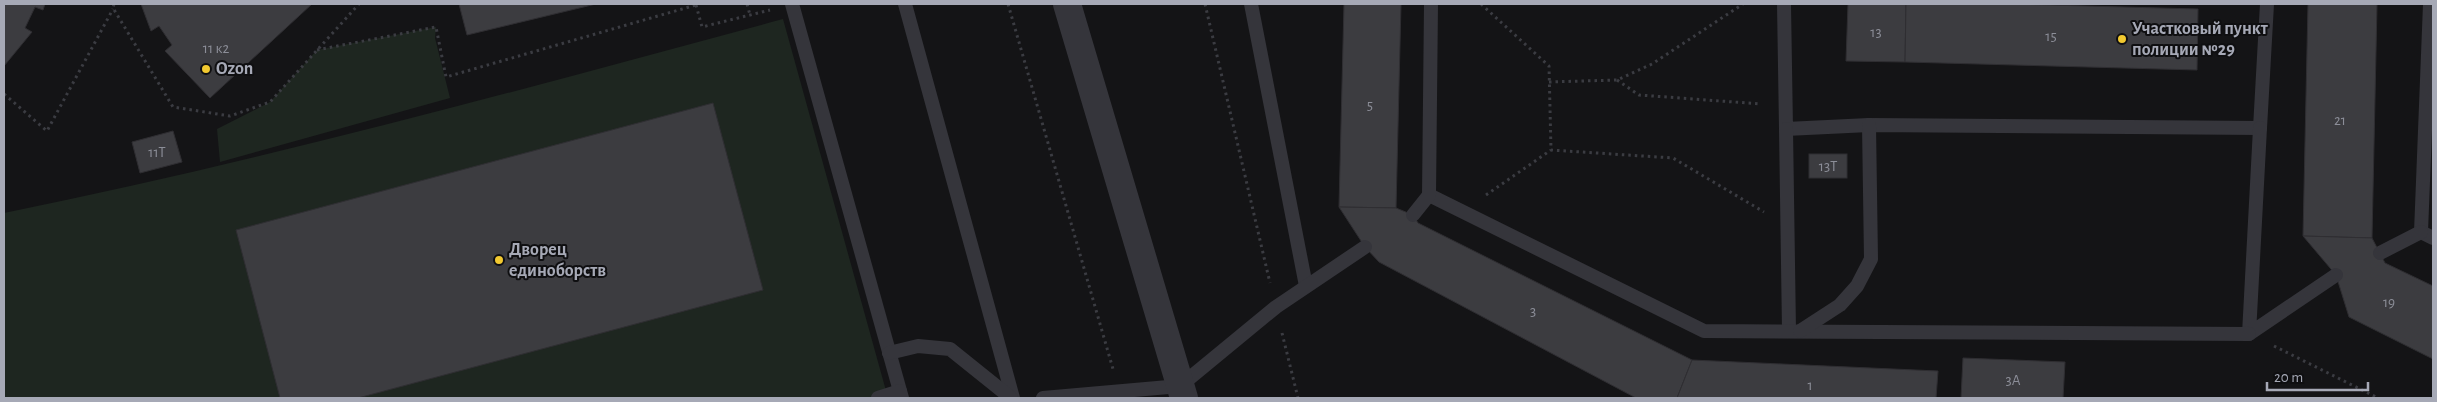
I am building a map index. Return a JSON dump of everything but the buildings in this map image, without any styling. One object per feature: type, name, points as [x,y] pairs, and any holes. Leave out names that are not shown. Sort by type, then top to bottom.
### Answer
[{"type":"street","points":[[1067,4],[1182,392]]},
{"type":"lane","points":[[792,4],[901,395],[878,398]]},
{"type":"lane","points":[[905,4],[1012,398]]},
{"type":"lane","points":[[1251,4],[1306,286]]},
{"type":"lane","points":[[1413,215],[1429,195],[1431,4]]},
{"type":"lane","points":[[1784,4],[1788,227],[1794,331]]},
{"type":"lane","points":[[2249,334],[2267,4]]},
{"type":"lane","points":[[2380,253],[2427,235],[2430,4]]},
{"type":"lane","points":[[1786,129],[1869,125],[2260,128]]},
{"type":"lane","points":[[1794,331],[1840,305],[1857,286],[1871,259],[1869,125]]},
{"type":"lane","points":[[1429,195],[1704,330],[2249,334],[2336,275]]},
{"type":"lane","points":[[1044,398],[1120,392],[1182,392],[1276,307],[1365,247]]},
{"type":"lane","points":[[889,353],[918,346],[950,349],[1012,398]]},
{"type":"path","points":[[4,94],[47,130],[114,4]]},
{"type":"path","points":[[113,8],[173,107],[230,116],[270,102],[359,4]]},
{"type":"path","points":[[747,4],[750,15]]},
{"type":"path","points":[[317,50],[436,27],[446,77],[696,5],[702,27],[792,4]]},
{"type":"path","points":[[1008,4],[1120,392]]},
{"type":"path","points":[[1205,4],[1298,398]]},
{"type":"path","points":[[1481,4],[1549,66],[1551,150]]},
{"type":"path","points":[[1549,82],[1618,80],[1652,64],[1743,4]]},
{"type":"path","points":[[1618,80],[1639,95],[1786,106]]},
{"type":"path","points":[[1462,211],[1551,150],[1673,158],[1788,227]]},
{"type":"path","points":[[2249,334],[2378,398]]},
{"type":"shaded area","points":[[783,19],[888,398],[4,398],[4,213],[297,147]]},
{"type":"shaded area","points":[[436,27],[435,38],[450,98],[220,162],[217,129],[270,102],[317,50]]},
{"type":"place","name":"Участковый пункт полиции №29","points":[[2122,39]]},
{"type":"place","name":"Ozon","points":[[206,69]]},
{"type":"place","name":"Дворец единоборств","points":[[499,260]]}]
